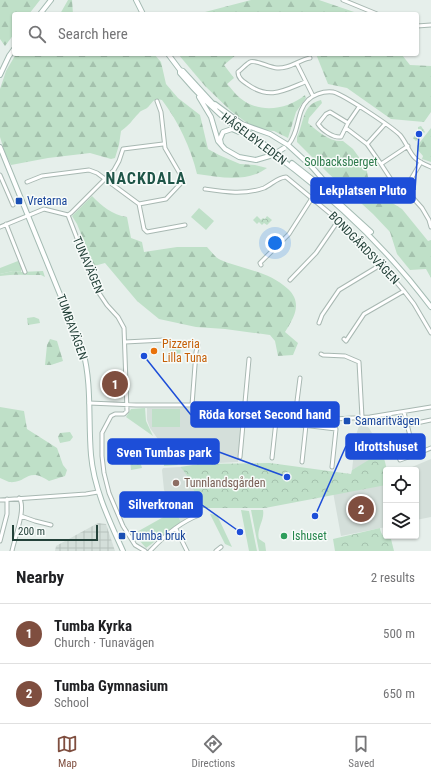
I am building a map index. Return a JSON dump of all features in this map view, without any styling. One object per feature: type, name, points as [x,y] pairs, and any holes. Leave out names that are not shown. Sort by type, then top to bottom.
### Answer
[{"type":"main road","points":[[42,12],[51,0]]},
{"type":"main road","points":[[136,0],[142,12]]},
{"type":"main road","points":[[0,75],[12,52]]},
{"type":"main road","name":"HÅGELBYLEDEN","points":[[170,56],[180,70],[183,71],[192,85],[213,108],[233,125],[294,168],[366,230],[408,277],[431,307]]},
{"type":"main road","points":[[192,85],[209,112],[214,124],[218,141],[222,146],[239,157],[256,160],[273,155],[286,146]]},
{"type":"main road","points":[[192,85],[227,114],[242,124],[255,130],[270,134],[286,146],[312,167],[350,211]]},
{"type":"main road","name":"HÅGELBYLEDEN","points":[[192,85],[238,125],[316,182],[350,211],[385,246],[431,303]]},
{"type":"main road","points":[[222,146],[220,137],[223,132],[228,129],[237,130],[254,140]]},
{"type":"main road","name":"TUMBAVÄGEN","points":[[0,147],[73,324],[86,362],[91,456],[98,492],[123,551]]},
{"type":"main road","name":"TUMBAVÄGEN","points":[[117,538],[126,551]]},
{"type":"street","points":[[342,0],[371,12]]},
{"type":"street","points":[[419,26],[431,25]]},
{"type":"street","points":[[305,82],[273,94],[255,89],[246,84],[238,76],[238,72],[250,62],[254,61],[266,67],[285,68],[310,58]]},
{"type":"street","points":[[297,64],[313,96]]},
{"type":"street","points":[[286,146],[296,132],[303,107],[313,96],[320,93],[333,92],[341,95],[400,134],[415,158],[431,167]]},
{"type":"street","points":[[139,204],[166,199],[182,181],[182,176],[163,144],[161,112],[157,101]]},
{"type":"street","points":[[348,124],[330,112],[326,114],[318,124],[320,127],[336,137],[341,137],[359,107]]},
{"type":"street","points":[[367,144],[385,124]]},
{"type":"street","points":[[346,128],[367,144],[392,183],[416,201],[429,220],[431,227]]},
{"type":"street","points":[[0,227],[44,208],[68,215],[114,170],[123,149],[163,144]]},
{"type":"street","points":[[381,164],[408,146]]},
{"type":"street","points":[[404,192],[421,162]]},
{"type":"street","points":[[27,182],[42,176],[89,170],[97,173],[139,204],[145,231],[149,232],[185,225]]},
{"type":"street","points":[[0,175],[12,205]]},
{"type":"street","name":"BONDGÅRDSVÄGEN","points":[[205,189],[236,193],[269,186],[283,177],[286,177],[338,220],[382,264],[414,304],[431,333]]},
{"type":"street","points":[[261,265],[260,263],[289,234],[312,198]]},
{"type":"street","name":"TUNAVÄGEN","points":[[68,215],[97,290],[107,305],[118,317],[123,326],[127,405]]},
{"type":"street","points":[[290,280],[316,253],[338,220]]},
{"type":"street","points":[[6,224],[25,272]]},
{"type":"street","points":[[319,323],[322,315],[339,290],[382,264]]},
{"type":"street","points":[[344,339],[346,341],[364,314],[404,291]]},
{"type":"street","points":[[125,342],[164,340]]},
{"type":"street","points":[[192,405],[196,352],[198,345]]},
{"type":"street","points":[[321,354],[345,356],[359,362],[362,417]]},
{"type":"street","points":[[240,457],[249,359]]},
{"type":"street","points":[[295,417],[300,378]]},
{"type":"street","points":[[89,403],[127,405],[192,405],[245,410],[317,420],[362,417],[431,407]]},
{"type":"street","points":[[127,405],[126,413],[114,414],[102,433],[102,456],[109,493],[123,526],[135,545],[145,551]]},
{"type":"street","points":[[404,412],[416,454]]},
{"type":"street","points":[[244,418],[336,429],[332,467]]},
{"type":"street","points":[[407,425],[431,420]]},
{"type":"street","points":[[272,458],[276,421]]},
{"type":"street","points":[[302,462],[306,425]]},
{"type":"street","points":[[396,450],[400,460],[431,448]]},
{"type":"street","points":[[0,500],[98,492]]},
{"type":"street","points":[[12,551],[21,516],[21,501],[19,498]]},
{"type":"street","points":[[0,541],[7,514],[7,500]]},
{"type":"street","points":[[150,551],[176,529],[199,515]]},
{"type":"street","points":[[21,516],[51,525]]},
{"type":"street","points":[[176,529],[187,551]]},
{"type":"street","points":[[216,551],[221,547]]},
{"type":"shaded area","points":[[147,408],[195,408],[240,413],[242,415],[238,462],[181,465],[160,442],[150,428],[147,420]]},
{"type":"shaded area","points":[[360,423],[369,428],[382,450],[367,462],[352,470],[356,435]]},
{"type":"shaded area","points":[[431,459],[431,517],[419,519],[419,467],[412,467]]},
{"type":"shaded area","points":[[180,467],[186,473],[193,486],[199,508],[181,522],[164,490],[162,470],[163,468]]},
{"type":"shaded area","points":[[383,484],[383,528],[341,536],[333,492]]},
{"type":"shaded area","points":[[98,523],[106,524],[115,551],[55,551],[56,546]]},
{"type":"green space","points":[[0,0],[40,0],[31,12],[12,12],[12,37],[5,46],[0,39]]},
{"type":"green space","points":[[68,0],[72,0],[73,12],[61,12]]},
{"type":"green space","points":[[251,0],[319,0],[354,12],[205,12]]},
{"type":"green space","points":[[15,56],[156,56],[161,62],[166,84],[178,98],[200,115],[208,149],[240,164],[255,165],[267,168],[251,176],[233,178],[197,174],[188,145],[179,126],[162,100],[154,100],[121,131],[115,158],[111,159],[90,153],[48,158],[11,165],[0,137],[0,89],[6,71]]},
{"type":"green space","points":[[180,56],[235,56],[224,65],[234,78],[227,84],[236,95],[248,103],[256,106],[264,108],[282,107],[305,95],[306,98],[296,112],[288,138],[274,131],[263,130],[247,123],[231,111],[205,86]]},
{"type":"green space","points":[[317,56],[403,56],[410,65],[431,66],[431,112],[424,122],[391,119],[347,88],[328,84]]},
{"type":"green space","name":"Solbacksberget","points":[[321,100],[322,103],[309,118],[308,123],[324,136],[333,140],[343,141],[353,149],[366,167],[369,182],[373,191],[402,209],[428,241],[431,240],[431,278],[426,269],[410,270],[397,254],[390,232],[297,142],[297,137],[304,115],[310,106]]},
{"type":"green space","points":[[421,126],[425,132],[416,141],[413,138],[418,130],[418,127]]},
{"type":"green space","points":[[431,128],[431,162],[422,159],[423,156],[417,149],[417,146]]},
{"type":"green space","points":[[92,196],[112,212],[127,217],[131,238],[142,242],[144,252],[177,247],[207,247],[220,260],[263,274],[282,284],[293,294],[296,305],[294,316],[285,332],[298,343],[293,355],[278,356],[275,341],[270,335],[196,327],[159,319],[137,301],[105,263],[94,266],[77,224],[72,216]]},
{"type":"green space","points":[[199,208],[214,221],[206,230],[191,217]]},
{"type":"green space","points":[[257,216],[261,220],[263,218],[265,219],[267,216],[272,220],[267,225],[264,223],[262,225],[259,222],[257,224],[253,220]]},
{"type":"green space","points":[[18,261],[21,266],[21,272],[13,271],[0,274],[0,268]]},
{"type":"green space","points":[[13,271],[43,271],[45,277],[41,275],[0,276],[0,274]]},
{"type":"green space","points":[[34,317],[39,319],[40,323],[28,325],[27,318]]},
{"type":"green space","points":[[50,339],[57,341],[63,361],[51,365],[45,365],[47,345]]},
{"type":"green space","points":[[181,346],[180,357],[170,357],[170,347]]},
{"type":"green space","points":[[0,407],[24,411],[27,429],[57,448],[63,465],[67,470],[65,476],[49,481],[36,475],[31,475],[15,482],[9,482],[0,478]]},
{"type":"green space","points":[[145,408],[146,421],[153,436],[126,417],[131,409]]},
{"type":"green space","points":[[152,409],[180,409],[180,427],[152,427]]},
{"type":"green space","points":[[70,432],[73,437],[70,441],[60,443],[58,437],[60,433]]},
{"type":"green space","points":[[162,447],[178,465],[164,466]]},
{"type":"green space","points":[[129,448],[138,454],[142,468],[131,470]]},
{"type":"green space","points":[[382,450],[386,467],[383,467],[383,486],[265,508],[199,508],[190,481],[180,467],[199,464],[270,463],[351,474],[352,470]]},
{"type":"green space","points":[[173,507],[181,522],[146,548],[135,533],[167,515]]},
{"type":"green space","points":[[241,510],[249,511],[257,551],[249,551]]},
{"type":"green space","points":[[251,510],[263,510],[263,517],[258,535],[259,539],[265,543],[266,551],[259,551]]},
{"type":"green space","points":[[210,514],[217,515],[232,547],[225,544]]},
{"type":"green space","points":[[380,528],[383,539],[391,539],[394,551],[335,551],[333,539]]},
{"type":"place","name":"Lekplatsen Pluto","points":[[419,134]]},
{"type":"place","name":"Vretarna","points":[[19,201]]},
{"type":"place","name":"Pizzeria Lilla Tuna","points":[[154,351]]},
{"type":"place","name":"Röda korset Second hand","points":[[144,356]]},
{"type":"place","name":"Tumba Kyrka","points":[[115,384]]},
{"type":"place","name":"Samaritvägen","points":[[347,421]]},
{"type":"place","name":"Sven Tumbas park","points":[[287,477]]},
{"type":"place","name":"Tunnlandsgården","points":[[176,483]]},
{"type":"place","name":"Tumba Gymnasium","points":[[361,509]]},
{"type":"place","name":"Idrottshuset","points":[[315,516]]},
{"type":"place","name":"Silverkronan","points":[[240,532]]},
{"type":"place","name":"Tumba bruk","points":[[122,536]]},
{"type":"place","name":"Ishuset","points":[[284,536]]},
{"type":"district","name":"NACKDALA","points":[[146,178]]}]
